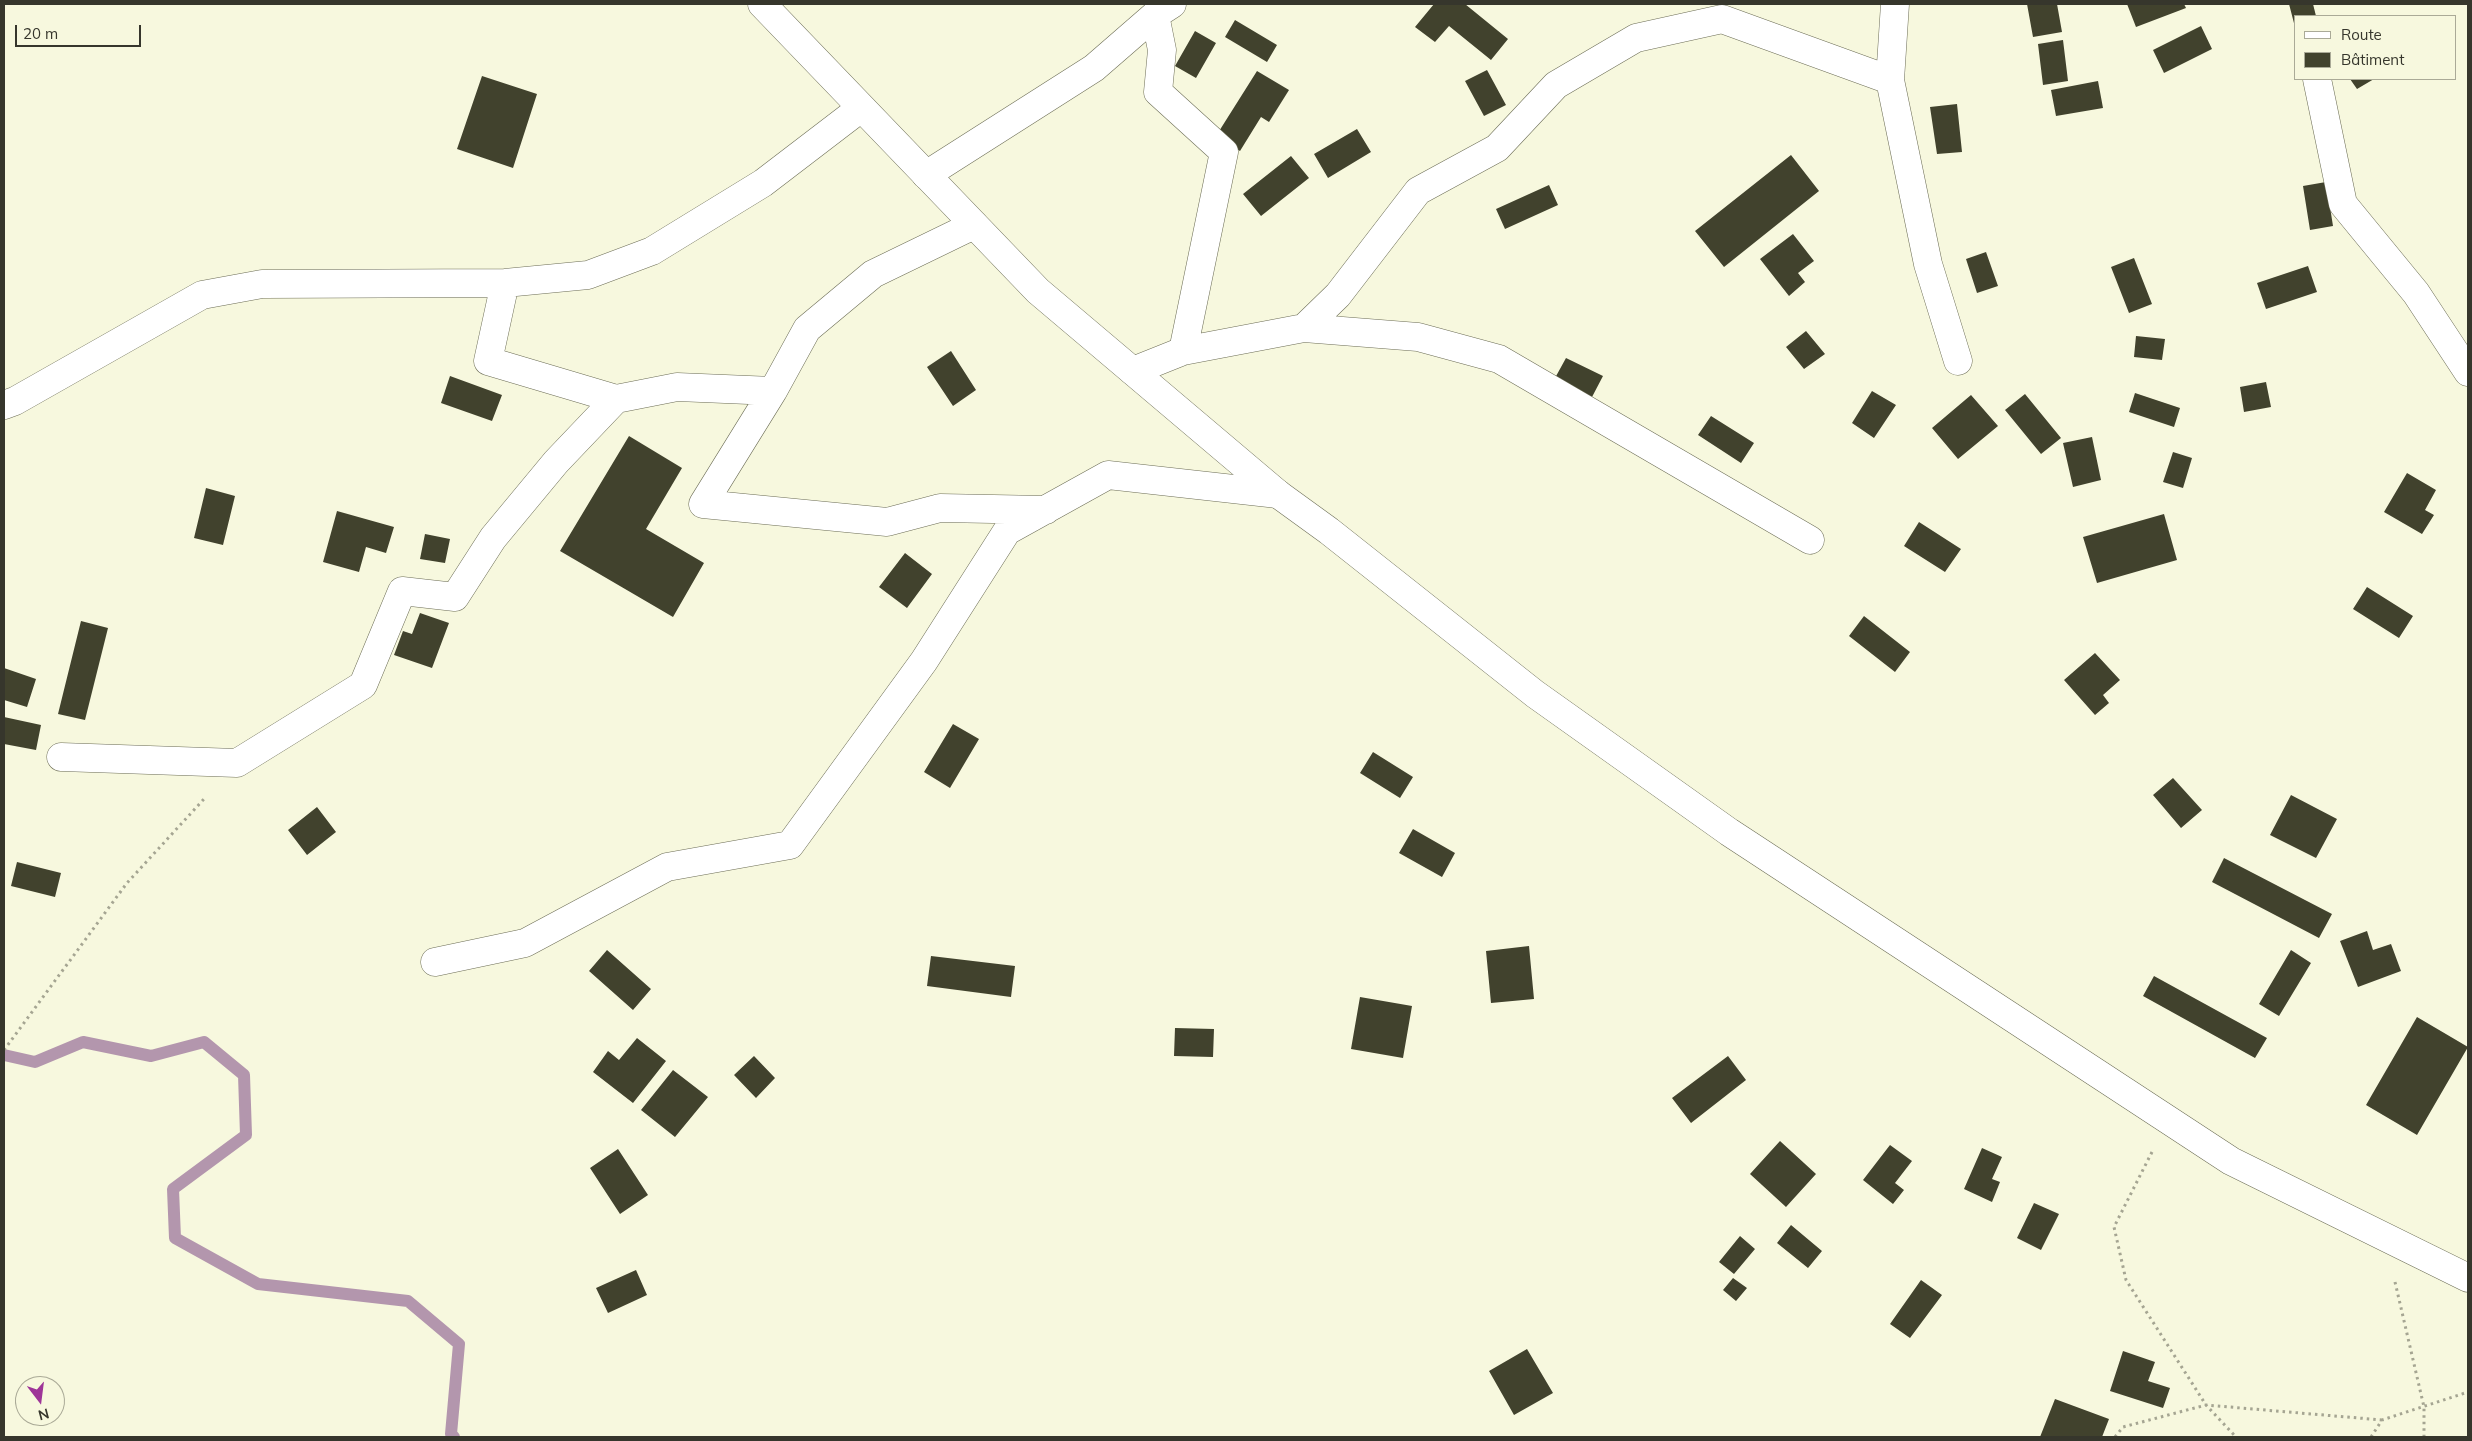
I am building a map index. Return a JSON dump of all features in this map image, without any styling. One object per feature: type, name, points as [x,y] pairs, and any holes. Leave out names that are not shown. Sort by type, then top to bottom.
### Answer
[{"type":"main road","points":[[762,4],[1038,291],[1278,494],[1337,537],[1535,694],[1729,832],[2231,1161],[2468,1278]]},
{"type":"main road","points":[[1895,4],[1890,80],[1928,264],[1958,361]]},
{"type":"main road","points":[[926,175],[1094,68],[1164,9]]},
{"type":"main road","points":[[1164,9],[1158,92],[1224,152],[1183,351]]},
{"type":"main road","points":[[1304,328],[1338,294],[1418,191],[1497,148],[1556,86],[1636,38],[1722,19],[1890,80]]},
{"type":"main road","points":[[2317,80],[2343,204],[2416,293],[2468,372]]},
{"type":"main road","points":[[4,405],[15,401],[202,295],[262,284],[505,283],[588,275],[652,251],[763,183],[861,108]]},
{"type":"main road","points":[[974,225],[873,274],[807,329],[772,391],[703,504],[887,522],[940,508],[1046,510]]},
{"type":"main road","points":[[505,283],[488,361],[616,399],[677,387],[772,391]]},
{"type":"main road","points":[[1133,371],[1183,351],[1304,328],[1418,337],[1499,359],[1810,540]]},
{"type":"main road","points":[[61,757],[237,763],[363,685],[402,591],[455,597],[493,538],[556,462],[616,399]]},
{"type":"main road","points":[[436,962],[525,943],[667,866],[790,845],[924,662],[1007,531],[1108,475],[1278,494]]},
{"type":"path","points":[[4,1050],[127,884],[237,763]]},
{"type":"path","points":[[2168,1120],[2114,1227],[2126,1280],[2206,1405],[2236,1437]]},
{"type":"path","points":[[2383,1236],[2409,1333],[2424,1407],[2424,1437]]},
{"type":"path","points":[[2115,1437],[2123,1427],[2206,1405],[2382,1420],[2468,1392]]},
{"type":"path","points":[[2370,1437],[2382,1420]]},
{"type":"building","points":[[1434,4],[1465,4],[1508,39],[1491,60],[1449,26],[1435,42],[1415,27]]},
{"type":"building","points":[[2027,4],[2057,4],[2062,32],[2033,37]]},
{"type":"building","points":[[2127,4],[2184,4],[2186,8],[2136,27]]},
{"type":"building","points":[[2289,4],[2313,4],[2316,15],[2294,15],[2294,23]]},
{"type":"building","points":[[1235,20],[1277,45],[1267,62],[1225,37]]},
{"type":"building","points":[[2201,26],[2212,49],[2164,73],[2153,50]]},
{"type":"building","points":[[1195,31],[1216,43],[1196,78],[1175,66]]},
{"type":"building","points":[[2063,40],[2068,81],[2043,85],[2038,44]]},
{"type":"building","points":[[1487,70],[1506,105],[1484,116],[1465,81]]},
{"type":"building","points":[[1257,71],[1289,90],[1269,122],[1261,117],[1240,151],[1216,136]]},
{"type":"building","points":[[482,76],[537,94],[513,168],[457,149]]},
{"type":"building","points":[[2351,80],[2372,80],[2357,89]]},
{"type":"building","points":[[2098,81],[2103,108],[2056,116],[2051,90]]},
{"type":"building","points":[[1957,104],[1962,152],[1937,154],[1930,107]]},
{"type":"building","points":[[1357,129],[1371,152],[1328,178],[1314,154]]},
{"type":"building","points":[[1791,155],[1819,191],[1724,267],[1695,231]]},
{"type":"building","points":[[1291,156],[1309,178],[1261,216],[1243,194]]},
{"type":"building","points":[[2326,182],[2333,226],[2310,230],[2303,186]]},
{"type":"building","points":[[1549,185],[1558,205],[1505,229],[1496,209]]},
{"type":"building","points":[[1793,234],[1814,261],[1798,273],[1805,282],[1789,296],[1760,259]]},
{"type":"building","points":[[1986,252],[1998,286],[1977,293],[1966,259]]},
{"type":"building","points":[[2134,258],[2152,304],[2129,313],[2111,267]]},
{"type":"building","points":[[2308,266],[2317,292],[2266,309],[2257,283]]},
{"type":"building","points":[[1806,331],[1825,354],[1804,369],[1786,347]]},
{"type":"building","points":[[2136,336],[2165,339],[2162,360],[2134,357]]},
{"type":"building","points":[[951,351],[976,390],[953,406],[927,367]]},
{"type":"building","points":[[1566,358],[1603,376],[1592,397],[1555,378]]},
{"type":"building","points":[[450,376],[502,395],[492,421],[441,403]]},
{"type":"building","points":[[2266,382],[2271,407],[2244,412],[2240,387]]},
{"type":"building","points":[[1872,391],[1896,405],[1874,438],[1852,423]]},
{"type":"building","points":[[2135,393],[2180,408],[2174,427],[2129,412]]},
{"type":"building","points":[[2025,394],[2061,438],[2041,454],[2005,410]]},
{"type":"building","points":[[1971,395],[1998,426],[1958,459],[1932,428]]},
{"type":"building","points":[[1711,416],[1754,443],[1741,463],[1698,435]]},
{"type":"building","points":[[629,436],[682,468],[646,529],[704,563],[673,617],[560,551]]},
{"type":"building","points":[[2092,437],[2101,480],[2073,487],[2063,443]]},
{"type":"building","points":[[2173,452],[2192,458],[2183,488],[2163,482]]},
{"type":"building","points":[[2407,473],[2436,490],[2425,510],[2434,515],[2422,534],[2384,512]]},
{"type":"building","points":[[206,488],[235,496],[223,545],[194,538]]},
{"type":"building","points":[[337,511],[394,527],[386,553],[366,547],[359,572],[323,562]]},
{"type":"building","points":[[2164,514],[2177,560],[2097,583],[2083,537]]},
{"type":"building","points":[[1919,522],[1961,549],[1945,572],[1904,546]]},
{"type":"building","points":[[425,534],[450,539],[445,563],[420,559]]},
{"type":"building","points":[[905,553],[932,574],[907,608],[879,587]]},
{"type":"building","points":[[2367,587],[2413,616],[2399,638],[2353,609]]},
{"type":"building","points":[[420,613],[449,623],[432,668],[394,655],[403,631],[412,634]]},
{"type":"building","points":[[1864,616],[1910,652],[1895,672],[1849,636]]},
{"type":"building","points":[[81,621],[108,628],[85,720],[58,714]]},
{"type":"building","points":[[2095,653],[2120,680],[2103,695],[2109,703],[2095,715],[2064,680]]},
{"type":"building","points":[[4,668],[36,679],[27,707],[4,700]]},
{"type":"building","points":[[4,717],[41,725],[36,750],[4,744]]},
{"type":"building","points":[[953,724],[979,739],[950,788],[924,772]]},
{"type":"building","points":[[1373,752],[1413,777],[1400,798],[1360,773]]},
{"type":"building","points":[[2173,778],[2202,810],[2181,828],[2153,795]]},
{"type":"building","points":[[2291,795],[2337,819],[2316,858],[2270,835]]},
{"type":"building","points":[[317,807],[336,832],[307,855],[288,830]]},
{"type":"building","points":[[1413,829],[1455,853],[1442,877],[1399,853]]},
{"type":"building","points":[[2224,858],[2332,914],[2319,938],[2212,882]]},
{"type":"building","points":[[17,862],[61,873],[55,897],[11,886]]},
{"type":"building","points":[[2367,931],[2373,950],[2391,944],[2401,971],[2358,987],[2340,941]]},
{"type":"building","points":[[1529,946],[1534,999],[1491,1003],[1486,951]]},
{"type":"building","points":[[607,950],[651,989],[633,1010],[589,971]]},
{"type":"building","points":[[2291,950],[2311,963],[2279,1016],[2259,1004]]},
{"type":"building","points":[[931,956],[1015,966],[1011,997],[927,986]]},
{"type":"building","points":[[2154,976],[2267,1038],[2255,1058],[2143,996]]},
{"type":"building","points":[[1360,997],[1412,1006],[1403,1058],[1351,1049]]},
{"type":"building","points":[[2417,1017],[2468,1047],[2417,1135],[2366,1105]]},
{"type":"building","points":[[1175,1028],[1214,1029],[1213,1057],[1174,1056]]},
{"type":"building","points":[[637,1038],[666,1061],[633,1103],[593,1072],[608,1051],[619,1060]]},
{"type":"building","points":[[754,1056],[775,1078],[756,1098],[734,1075]]},
{"type":"building","points":[[1728,1056],[1746,1080],[1691,1123],[1672,1098]]},
{"type":"building","points":[[673,1070],[708,1097],[675,1137],[641,1110]]},
{"type":"building","points":[[1780,1141],[1816,1174],[1786,1207],[1750,1174]]},
{"type":"building","points":[[1890,1145],[1912,1161],[1895,1183],[1904,1190],[1893,1204],[1863,1180]]},
{"type":"building","points":[[1982,1148],[2002,1157],[1992,1179],[2000,1182],[1992,1202],[1964,1189]]},
{"type":"building","points":[[618,1149],[648,1195],[620,1214],[590,1168]]},
{"type":"building","points":[[2034,1203],[2059,1214],[2041,1250],[2017,1238]]},
{"type":"building","points":[[1791,1225],[1822,1251],[1808,1268],[1777,1243]]},
{"type":"building","points":[[1740,1236],[1755,1249],[1734,1274],[1719,1262]]},
{"type":"building","points":[[636,1270],[647,1295],[608,1313],[596,1288]]},
{"type":"building","points":[[1733,1278],[1747,1288],[1736,1301],[1723,1290]]},
{"type":"building","points":[[1921,1280],[1942,1295],[1910,1338],[1890,1324]]},
{"type":"building","points":[[1527,1349],[1553,1393],[1514,1415],[1489,1371]]},
{"type":"building","points":[[2123,1351],[2155,1362],[2148,1381],[2170,1388],[2163,1408],[2110,1391]]},
{"type":"building","points":[[2055,1399],[2109,1419],[2102,1437],[2040,1437]]},
{"type":"waterway","points":[[4,1055],[35,1062],[83,1042],[151,1056],[204,1042],[244,1075],[246,1135],[173,1189],[175,1238],[258,1284],[408,1301],[459,1344],[451,1434],[454,1437]]}]
